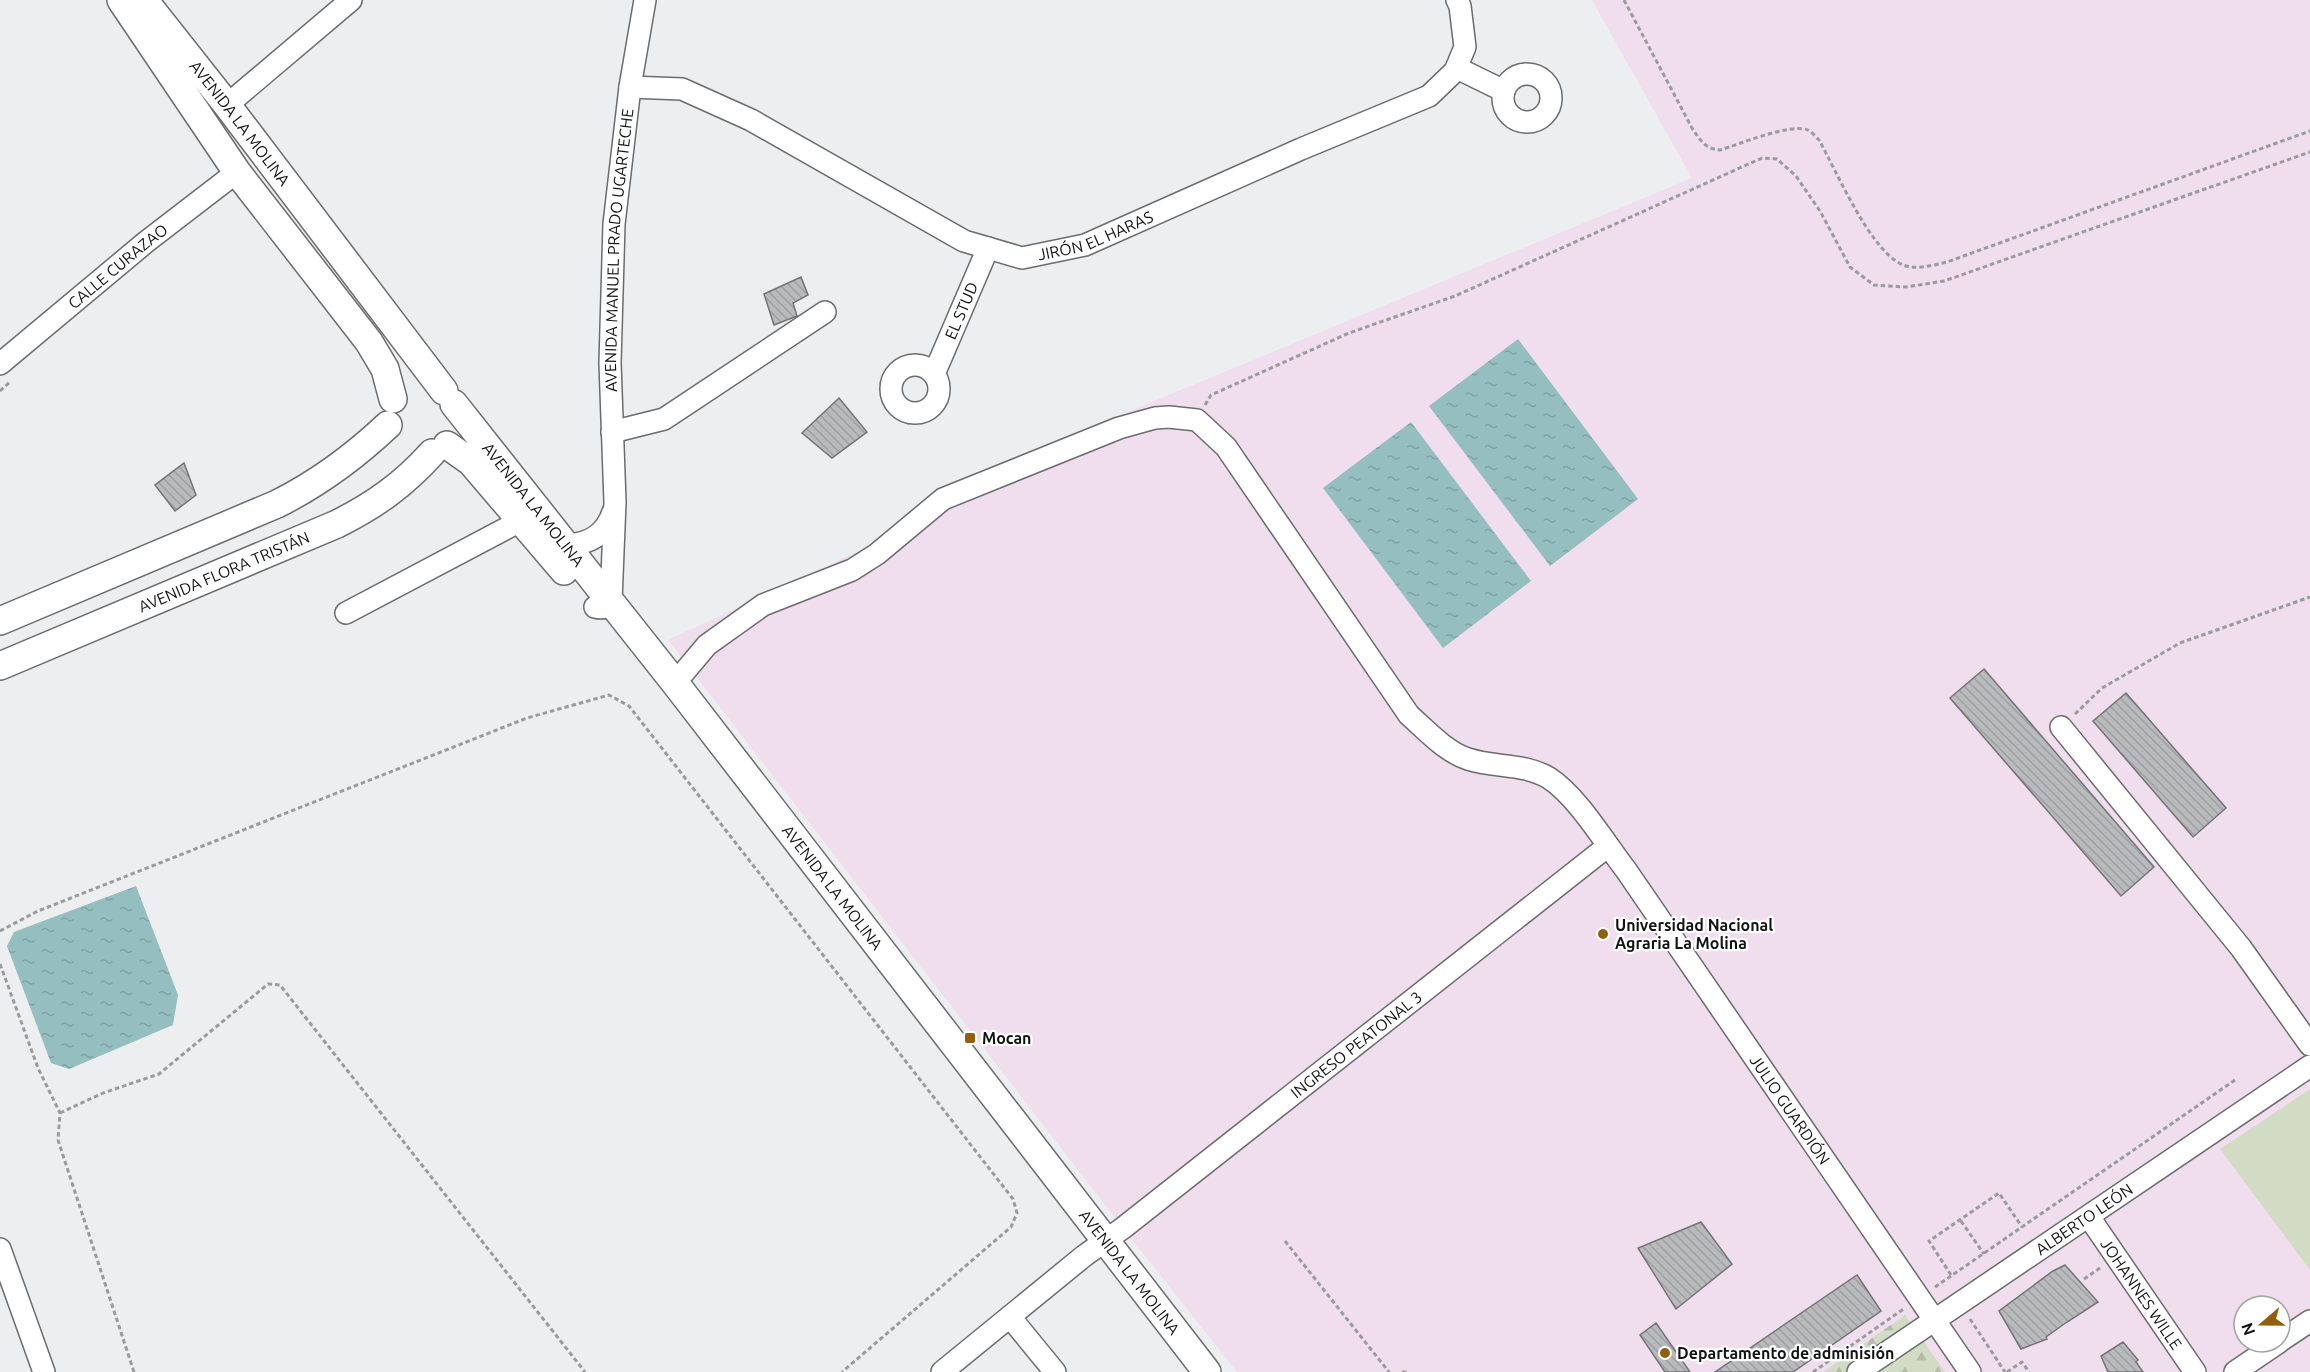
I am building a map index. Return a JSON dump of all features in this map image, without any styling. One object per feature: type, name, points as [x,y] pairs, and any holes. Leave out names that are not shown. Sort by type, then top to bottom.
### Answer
[{"type":"main road","name":"AVENIDA LA MOLINA","points":[[121,0],[237,172],[369,342],[385,369],[391,412]]},
{"type":"main road","name":"AVENIDA LA MOLINA","points":[[144,0],[227,105],[449,397],[567,545],[603,604],[1195,1370]]},
{"type":"main road","points":[[0,621],[277,504],[318,482],[343,465],[391,412],[409,386],[419,383],[430,384],[449,397],[458,420],[457,430],[440,449],[421,454],[409,452],[392,436],[391,412]]},
{"type":"main road","name":"AVENIDA LA MOLINA","points":[[440,449],[471,462],[522,520],[675,683],[1098,1245]]},
{"type":"main road","name":"AVENIDA FLORA TRISTÁN","points":[[0,666],[336,524],[360,512],[401,485],[440,449]]},
{"type":"street","points":[[227,105],[351,0]]},
{"type":"street","name":"AVENIDA MANUEL PRADO UGARTECHE","points":[[603,604],[615,502],[611,293],[621,155],[645,0]]},
{"type":"street","name":"JIRÓN EL HARAS","points":[[630,87],[682,89],[692,93],[751,120],[964,241],[1022,258],[1085,245],[1301,149],[1429,96],[1456,68],[1465,47],[1460,6],[1457,0]]},
{"type":"street","points":[[1456,68],[1503,91]]},
{"type":"street","name":"CALLE CURAZAO","points":[[0,364],[128,257],[237,172]]},
{"type":"street","name":"EL STUD","points":[[934,374],[988,248]]},
{"type":"street","points":[[612,432],[664,419],[825,312]]},
{"type":"street","points":[[675,683],[707,645],[763,605],[852,570],[877,554],[944,499],[1119,428],[1162,418],[1197,420]]},
{"type":"street","name":"JULIO GUARDIÓN","points":[[1197,420],[1226,447],[1409,716],[1446,747],[1468,759],[1528,769],[1549,778],[1590,820],[1970,1372]]},
{"type":"street","name":"AVENIDA MANUEL PRADO UGARTECHE","points":[[567,545],[587,542],[596,537],[610,522],[615,502]]},
{"type":"street","points":[[346,613],[522,520]]},
{"type":"street","points":[[2061,727],[2241,948],[2310,1045]]},
{"type":"street","name":"INGRESO PEATONAL 3","points":[[942,1372],[1098,1245],[1141,1214],[1608,846]]},
{"type":"street","name":"ALBERTO LEÓN","points":[[1858,1372],[2310,1066]]},
{"type":"street","name":"JOHANNES WILLE","points":[[2089,1216],[2195,1372]]},
{"type":"street","points":[[2,1259],[44,1372]]},
{"type":"street","points":[[1010,1317],[1055,1372]]},
{"type":"street","points":[[2292,1334],[2310,1321]]},
{"type":"street","points":[[2235,1372],[2262,1354]]},
{"type":"path","points":[[1624,0],[1692,128],[1703,144],[1712,150],[1720,150],[1775,131],[1795,128],[1809,130],[1819,140],[1867,227],[1885,251],[1902,265],[1923,267],[1947,262],[2310,131]]},
{"type":"path","points":[[1197,420],[1211,395],[1349,333],[1455,296],[1762,158],[1777,159],[1796,176],[1820,211],[1850,267],[1874,285],[1906,287],[1944,281],[2310,152]]},
{"type":"path","points":[[2061,727],[2102,688],[2180,643],[2310,597]]},
{"type":"path","points":[[0,931],[38,911],[526,718],[609,695],[629,706],[1013,1198],[1017,1213],[1011,1227],[842,1372]]},
{"type":"path","points":[[0,964],[38,1068],[60,1113],[58,1140],[134,1372]]},
{"type":"path","points":[[60,1113],[103,1093],[159,1074],[268,984],[280,985],[585,1372]]},
{"type":"path","points":[[1813,1372],[2235,1080]]},
{"type":"path","points":[[1952,1276],[1929,1241],[1999,1193],[2022,1227]]},
{"type":"path","points":[[1961,1220],[1984,1254]]},
{"type":"path","points":[[1286,1241],[1389,1372]]},
{"type":"path","points":[[2084,1279],[2101,1268]]},
{"type":"path","points":[[1960,1304],[2006,1372],[2022,1362],[2029,1372]]},
{"type":"path","points":[[1402,1372],[1408,1372]]},
{"type":"shaded area","name":"Universidad Nacional Agraria La Molina","points":[[1592,0],[2310,0],[2310,1372],[1237,1372],[668,640],[876,543],[930,494],[1692,178]]},
{"type":"green space","points":[[2310,1089],[2310,1270],[2220,1149]]},
{"type":"green space","points":[[1905,1315],[1945,1372],[1823,1372]]},
{"type":"water","points":[[1518,339],[1638,499],[1550,566],[1429,406]]},
{"type":"water","points":[[1411,422],[1531,581],[1443,648],[1323,488]]},
{"type":"water","points":[[136,886],[178,995],[173,1025],[69,1069],[51,1063],[7,946],[14,932]]},
{"type":"building","points":[[801,277],[808,295],[793,303],[797,316],[774,325],[764,294]]},
{"type":"building","points":[[839,398],[867,432],[832,458],[802,433]]},
{"type":"building","points":[[184,463],[196,495],[175,511],[155,485]]},
{"type":"building","points":[[1984,669],[2154,867],[2121,896],[1950,698]]},
{"type":"building","points":[[2126,693],[2226,808],[2193,837],[2093,721]]},
{"type":"building","points":[[1701,1222],[1732,1264],[1676,1309],[1638,1248]]},
{"type":"building","points":[[2065,1265],[2098,1302],[2046,1337],[2047,1339],[2021,1349],[1999,1311],[2053,1271]]},
{"type":"building","points":[[1857,1275],[1881,1311],[1793,1372],[1715,1372]]},
{"type":"building","name":"Departamento de adminisión","points":[[1656,1323],[1690,1372],[1665,1372],[1640,1335]]},
{"type":"building","points":[[2123,1342],[2138,1360],[2136,1362],[2143,1372],[2108,1372],[2101,1356]]},
{"type":"place","name":"Universidad Nacional Agraria La Molina","points":[[1603,934]]},
{"type":"place","name":"Mocan","points":[[970,1038]]},
{"type":"place","name":"Departamento de adminisión","points":[[1665,1353]]}]
